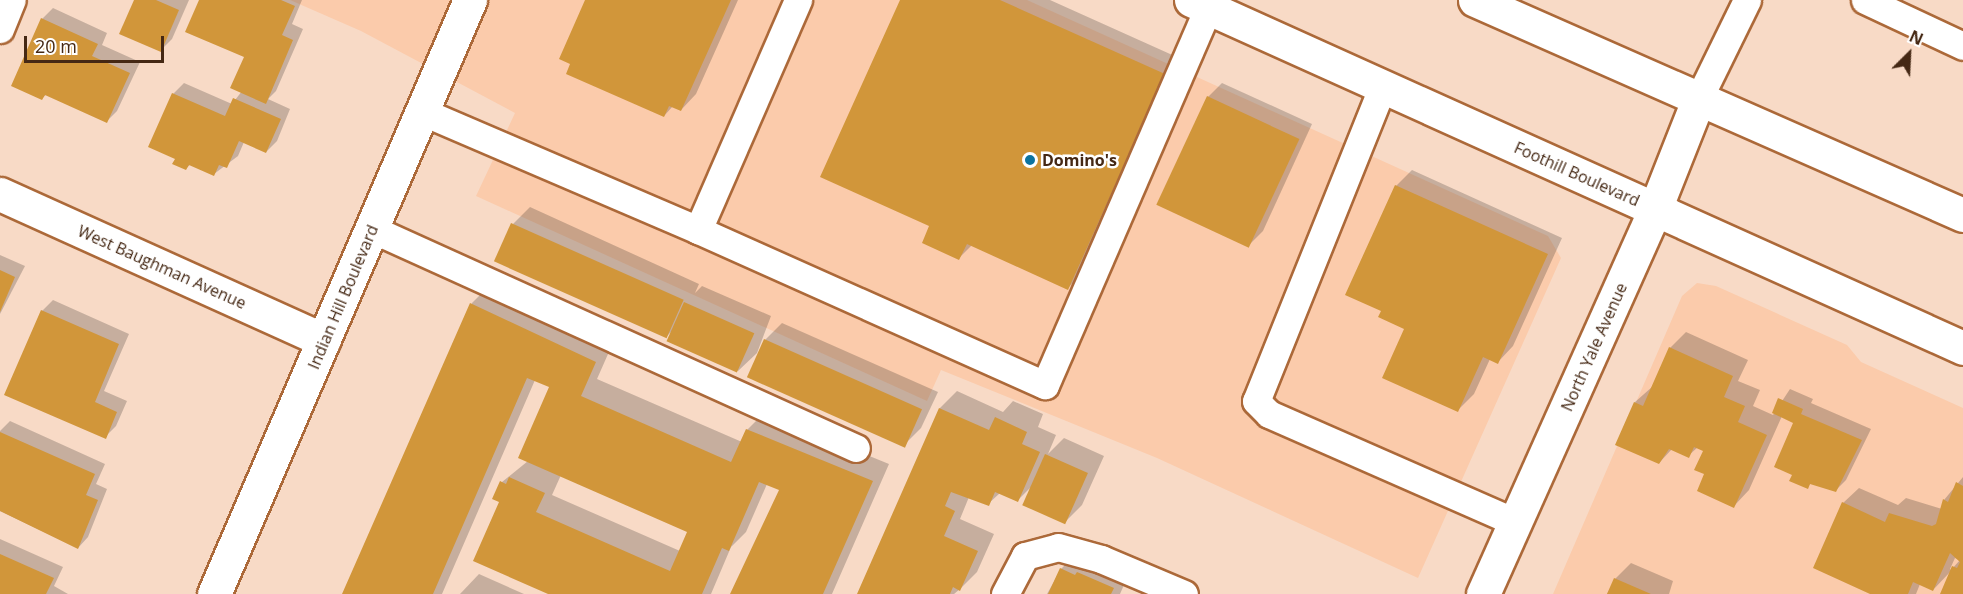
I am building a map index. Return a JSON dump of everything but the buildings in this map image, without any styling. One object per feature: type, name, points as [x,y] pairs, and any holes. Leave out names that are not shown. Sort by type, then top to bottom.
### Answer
[{"type":"main road","name":"Indian Hill Boulevard","points":[[214,594],[470,0]]},
{"type":"main road","points":[[1475,0],[1963,215]]},
{"type":"main road","name":"Foothill Boulevard","points":[[1199,4],[1963,348]]},
{"type":"main road","name":"North Yale Avenue","points":[[1483,594],[1655,209],[1699,98]]},
{"type":"main road","name":"West Baughman Avenue","points":[[0,194],[324,339]]},
{"type":"lane","points":[[0,29],[12,0]]},
{"type":"lane","points":[[698,230],[798,0]]},
{"type":"lane","points":[[1699,98],[1747,0]]},
{"type":"lane","points":[[1865,0],[1963,46]]},
{"type":"lane","points":[[423,112],[698,230],[1045,385],[1199,4]]},
{"type":"lane","points":[[1382,88],[1256,401],[1269,414],[1515,522]]},
{"type":"lane","points":[[372,229],[856,448]]},
{"type":"lane","points":[[1005,594],[1025,556],[1058,547],[1101,559],[1184,594]]},
{"type":"shaded area","points":[[290,0],[1027,0],[1548,236],[1561,258],[1418,578],[1157,458],[941,370],[927,401],[476,196],[515,113],[361,31]]},
{"type":"shaded area","points":[[1697,283],[1716,286],[1847,345],[1861,362],[1963,408],[1963,594],[1553,594],[1682,296]]},
{"type":"place","name":"Domino's","points":[[1030,160]]}]
